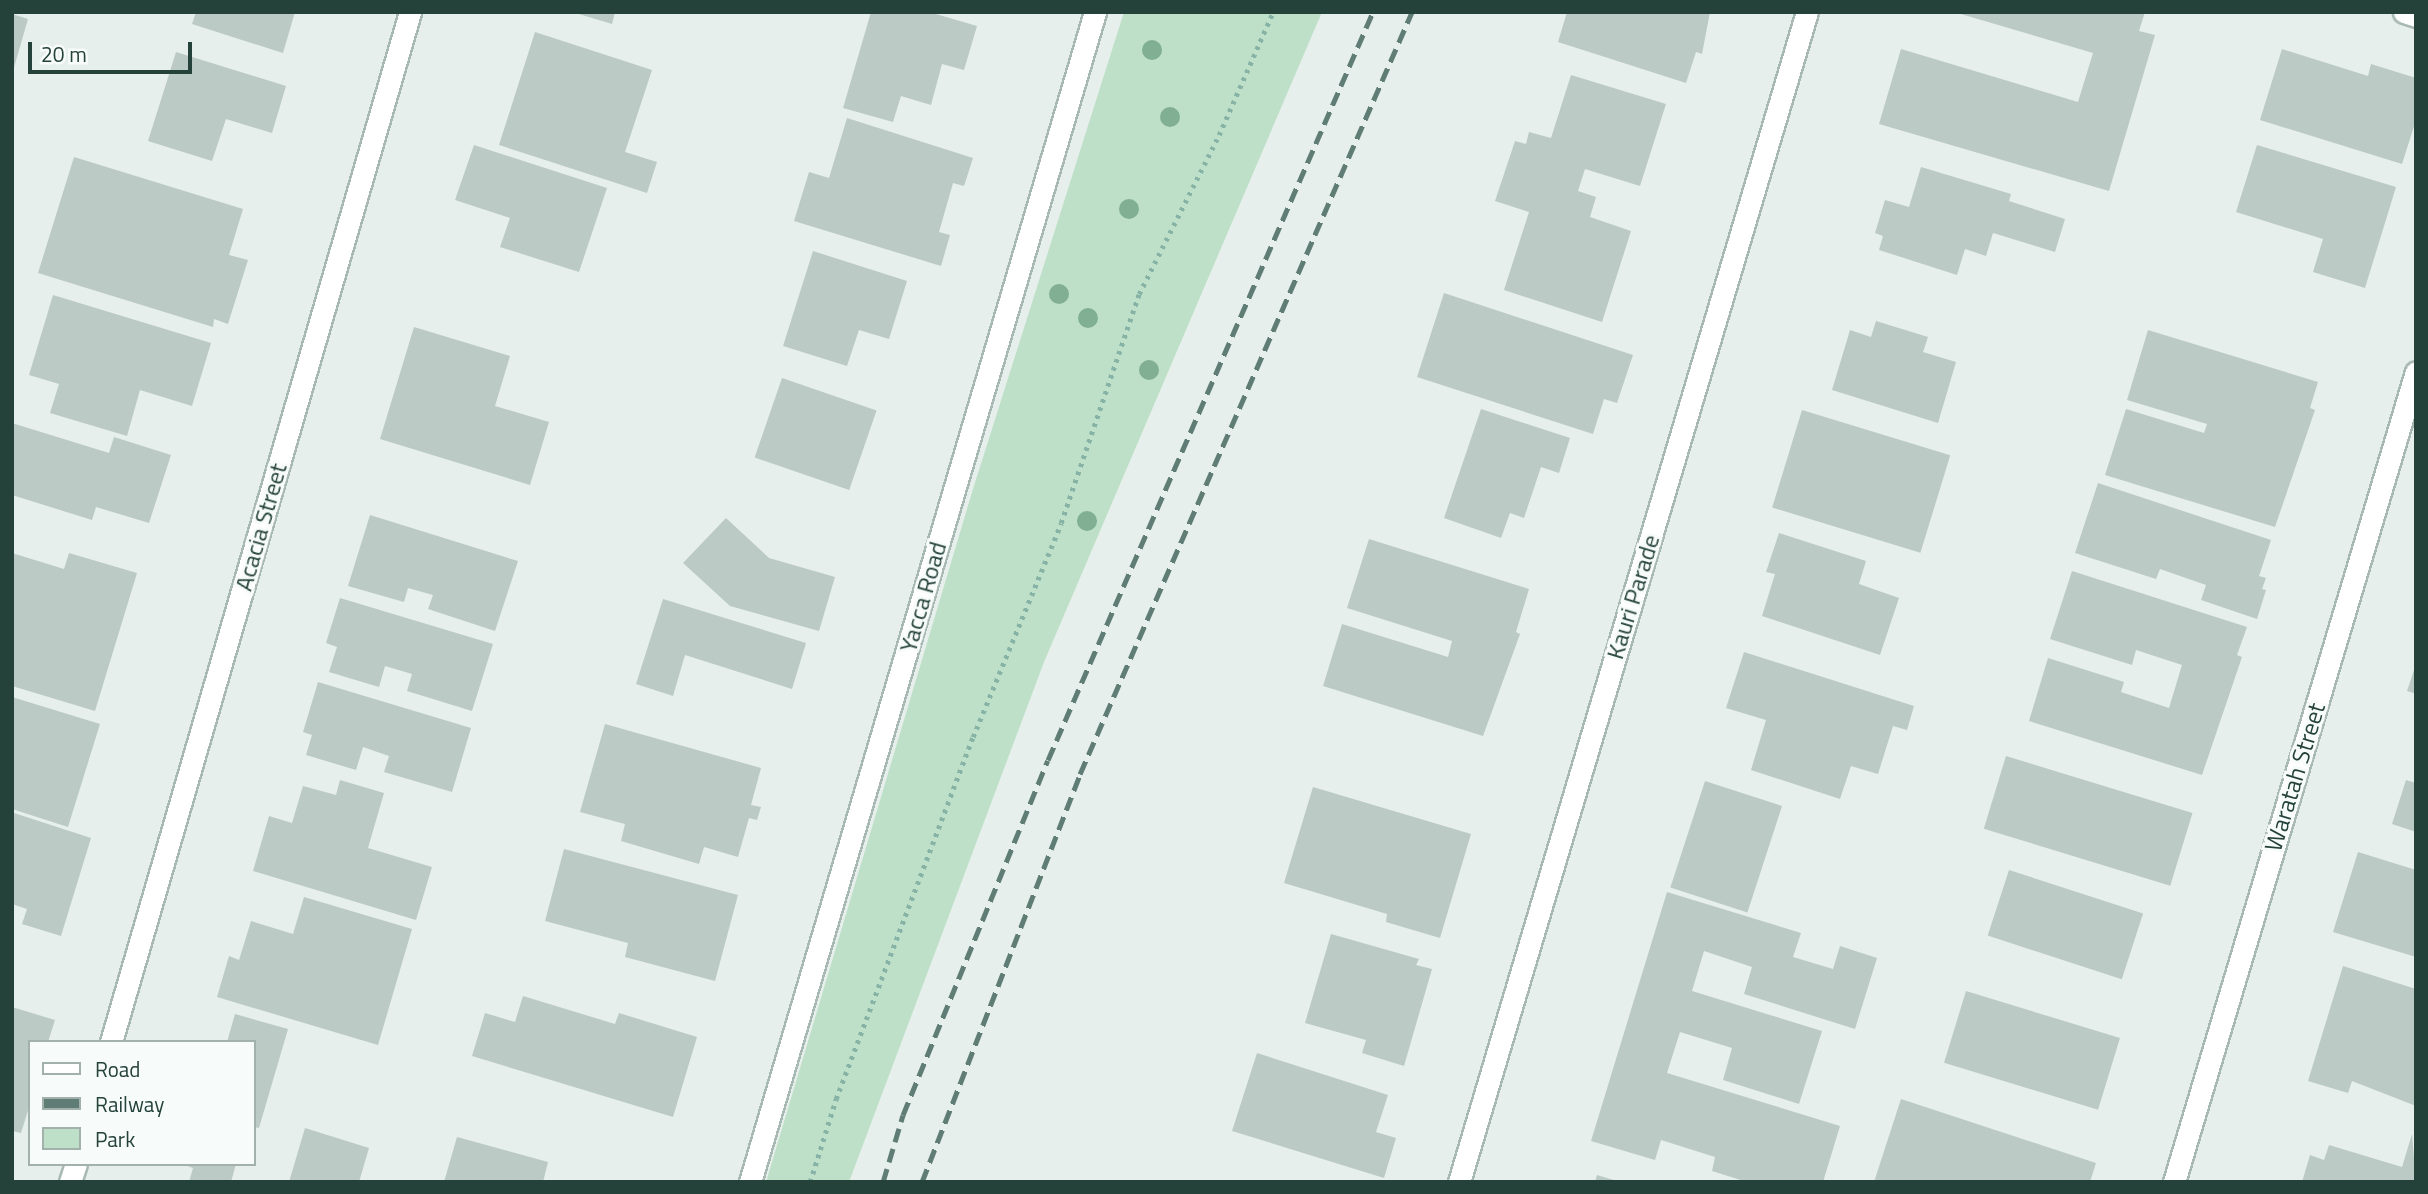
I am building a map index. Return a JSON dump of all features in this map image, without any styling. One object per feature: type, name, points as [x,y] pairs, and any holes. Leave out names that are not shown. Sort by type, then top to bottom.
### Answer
[{"type":"street","name":"Acacia Street","points":[[112,1040],[410,12]]},
{"type":"street","name":"Yacca Road","points":[[750,1182],[1095,12]]},
{"type":"street","name":"Kauri Parade","points":[[1459,1182],[1807,12]]},
{"type":"street","points":[[2404,12],[2416,16]]},
{"type":"street","name":"Waratah Street","points":[[2174,1182],[2416,372]]},
{"type":"path","points":[[810,1182],[973,737],[1061,523],[1139,294],[1219,135],[1273,12]]},
{"type":"green space","points":[[1124,12],[1322,12],[1044,662],[849,1182],[766,1182],[973,489]]},
{"type":"building","points":[[196,12],[295,12],[283,53],[192,24]]},
{"type":"building","points":[[572,12],[615,12],[612,24]]},
{"type":"building","points":[[871,12],[929,12],[977,26],[964,70],[942,64],[931,105],[901,96],[893,122],[843,108]]},
{"type":"building","points":[[1567,12],[1710,12],[1702,54],[1696,52],[1686,83],[1558,42]]},
{"type":"building","points":[[1954,12],[2145,12],[2139,31],[2155,35],[2109,191],[1879,124],[1901,49],[2078,102],[2093,53]]},
{"type":"building","points":[[12,14],[28,19],[13,71],[12,70]]},
{"type":"building","points":[[535,32],[652,70],[625,152],[657,162],[647,193],[499,145]]},
{"type":"building","points":[[2282,49],[2368,76],[2371,64],[2416,78],[2416,120],[2402,164],[2260,120]]},
{"type":"building","points":[[176,52],[286,86],[272,133],[226,119],[212,161],[148,141]]},
{"type":"building","points":[[1571,75],[1666,104],[1640,186],[1585,169],[1578,191],[1596,197],[1590,217],[1631,231],[1602,322],[1504,290],[1529,212],[1495,201],[1515,141],[1526,144],[1529,132],[1551,138]]},
{"type":"building","points":[[847,118],[973,158],[964,186],[953,183],[939,232],[950,235],[941,266],[794,221],[809,172],[829,178]]},
{"type":"building","points":[[474,145],[607,188],[579,272],[500,247],[510,218],[455,200]]},
{"type":"building","points":[[2257,145],[2396,187],[2365,288],[2313,272],[2323,239],[2236,212]]},
{"type":"building","points":[[74,157],[243,209],[229,255],[248,260],[228,324],[214,319],[213,327],[38,273]]},
{"type":"building","points":[[1921,167],[2011,194],[2009,201],[2065,219],[2055,252],[1993,233],[1986,256],[1965,249],[1957,275],[1879,250],[1883,236],[1875,233],[1885,200],[1909,207]]},
{"type":"building","points":[[813,251],[907,281],[889,339],[859,330],[847,366],[783,346]]},
{"type":"building","points":[[1444,293],[1633,355],[1617,403],[1604,399],[1593,434],[1417,377]]},
{"type":"building","points":[[53,295],[211,343],[192,406],[140,390],[127,436],[50,413],[59,384],[29,375]]},
{"type":"building","points":[[1876,321],[1928,337],[1923,352],[1956,362],[1938,423],[1832,390],[1850,330],[1871,337]]},
{"type":"building","points":[[414,327],[510,356],[495,406],[549,422],[530,485],[380,439]]},
{"type":"building","points":[[2148,330],[2318,382],[2310,408],[2315,410],[2275,527],[2105,475],[2126,409],[2204,433],[2207,424],[2127,400]]},
{"type":"building","points":[[782,378],[877,411],[849,490],[755,457]]},
{"type":"building","points":[[1481,409],[1570,438],[1559,473],[1541,467],[1524,518],[1510,513],[1501,538],[1444,518]]},
{"type":"building","points":[[1802,410],[1950,455],[1920,553],[1772,508]]},
{"type":"building","points":[[12,423],[109,453],[114,437],[171,455],[149,523],[96,507],[92,520],[12,495]]},
{"type":"building","points":[[2098,483],[2271,540],[2259,576],[2266,578],[2262,589],[2266,590],[2257,619],[2201,600],[2206,585],[2160,569],[2156,579],[2075,553]]},
{"type":"building","points":[[370,515],[518,561],[495,631],[428,609],[433,595],[408,588],[404,602],[348,586]]},
{"type":"building","points":[[726,518],[769,558],[835,577],[819,631],[730,606],[683,563]]},
{"type":"building","points":[[1779,533],[1866,561],[1859,584],[1899,598],[1880,655],[1762,616],[1775,574],[1766,572]]},
{"type":"building","points":[[1369,539],[1529,589],[1516,632],[1520,634],[1483,736],[1323,686],[1342,624],[1448,657],[1452,641],[1347,608]]},
{"type":"building","points":[[12,553],[64,569],[69,553],[137,573],[95,711],[12,686]]},
{"type":"building","points":[[2072,571],[2247,627],[2237,655],[2242,657],[2202,775],[2029,721],[2048,658],[2124,682],[2121,692],[2169,708],[2182,665],[2136,650],[2132,665],[2050,639]]},
{"type":"building","points":[[340,598],[493,644],[472,711],[407,691],[412,674],[385,666],[379,687],[329,672],[337,647],[326,643]]},
{"type":"building","points":[[663,599],[806,643],[792,689],[685,655],[673,696],[636,684]]},
{"type":"building","points":[[1744,652],[1914,706],[1907,730],[1893,726],[1878,774],[1851,766],[1840,799],[1751,770],[1766,720],[1726,708]]},
{"type":"building","points":[[2416,667],[2416,694],[2407,691]]},
{"type":"building","points":[[318,682],[471,728],[452,792],[384,772],[389,756],[363,747],[356,770],[306,755],[312,735],[303,732]]},
{"type":"building","points":[[12,697],[100,724],[68,827],[12,809]]},
{"type":"building","points":[[605,724],[761,768],[751,805],[761,807],[757,820],[749,818],[738,857],[704,847],[699,864],[621,841],[625,824],[580,812]]},
{"type":"building","points":[[2006,756],[2192,813],[2170,886],[1984,829]]},
{"type":"building","points":[[340,780],[384,793],[368,848],[432,867],[416,920],[253,871],[269,816],[292,823],[303,786],[336,795]]},
{"type":"building","points":[[2406,780],[2416,783],[2416,832],[2392,824]]},
{"type":"building","points":[[1705,781],[1782,806],[1747,913],[1670,888]]},
{"type":"building","points":[[1313,787],[1471,834],[1440,938],[1386,922],[1387,914],[1284,883]]},
{"type":"building","points":[[14,813],[91,838],[61,936],[22,924],[27,909],[12,904]]},
{"type":"building","points":[[564,849],[738,895],[715,981],[625,957],[628,943],[545,921]]},
{"type":"building","points":[[2358,852],[2416,870],[2416,957],[2333,932]]},
{"type":"building","points":[[2009,870],[2143,914],[2122,979],[1988,936]]},
{"type":"building","points":[[1667,892],[1801,933],[1793,957],[1833,969],[1840,946],[1877,958],[1855,1029],[1744,994],[1752,967],[1704,951],[1692,991],[1822,1031],[1799,1104],[1723,1080],[1732,1048],[1680,1032],[1667,1073],[1840,1126],[1823,1182],[1747,1182],[1712,1171],[1715,1157],[1661,1140],[1655,1160],[1591,1141]]},
{"type":"building","points":[[304,897],[412,929],[378,1045],[217,997],[229,956],[239,960],[251,921],[293,934]]},
{"type":"building","points":[[1331,934],[1419,959],[1416,965],[1432,969],[1404,1066],[1362,1053],[1366,1040],[1305,1023]]},
{"type":"building","points":[[2343,966],[2416,989],[2416,1106],[2352,1081],[2348,1093],[2308,1081]]},
{"type":"building","points":[[1966,991],[2120,1038],[2098,1110],[1944,1063]]},
{"type":"building","points":[[523,996],[615,1024],[619,1013],[697,1037],[673,1117],[472,1056],[485,1013],[515,1022]]},
{"type":"building","points":[[12,1007],[55,1020],[49,1040],[28,1040],[28,1110],[21,1133],[12,1131]]},
{"type":"building","points":[[235,1014],[288,1029],[259,1128],[256,1127],[256,1040],[228,1040]]},
{"type":"building","points":[[1257,1053],[1388,1095],[1376,1132],[1396,1138],[1384,1178],[1232,1131]]},
{"type":"building","points":[[1901,1099],[2096,1163],[2090,1182],[1874,1182]]},
{"type":"building","points":[[305,1128],[369,1148],[359,1182],[289,1182]]},
{"type":"building","points":[[2412,1134],[2416,1182],[2302,1182],[2310,1155],[2324,1160],[2329,1145],[2402,1167]]},
{"type":"building","points":[[457,1137],[548,1162],[543,1182],[444,1182]]},
{"type":"building","points":[[187,1166],[235,1166],[231,1182],[189,1182],[193,1168]]},
{"type":"building","points":[[1597,1175],[1617,1181],[1617,1182],[1595,1182]]},
{"type":"railway","points":[[883,1182],[903,1115],[1048,760],[1373,12]]},
{"type":"railway","points":[[922,1182],[1080,774],[1412,12]]}]
